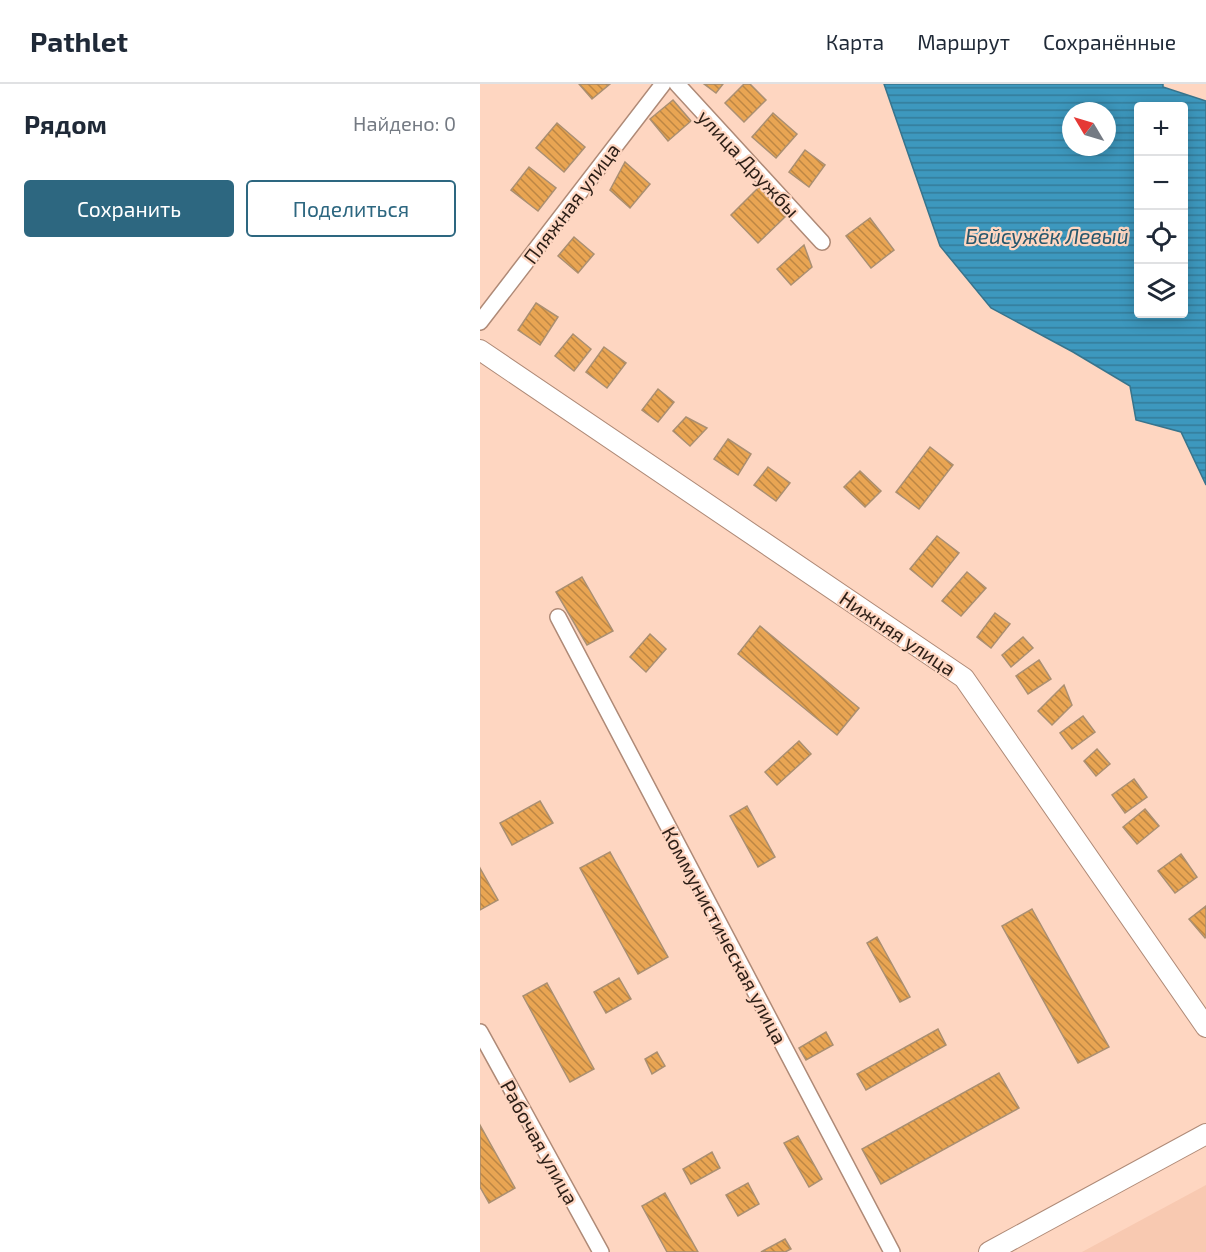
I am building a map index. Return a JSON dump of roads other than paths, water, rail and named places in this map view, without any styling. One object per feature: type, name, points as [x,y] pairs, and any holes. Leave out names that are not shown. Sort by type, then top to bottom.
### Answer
[{"type":"street","name":"Пляжная улица","points":[[480,322],[663,84]]},
{"type":"street","name":"улица Дружбы","points":[[677,84],[822,242]]},
{"type":"street","name":"Нижняя улица","points":[[480,350],[964,678],[1206,1027]]},
{"type":"street","name":"Коммунистическая улица","points":[[558,617],[892,1252]]},
{"type":"street","name":"Рабочая улица","points":[[480,1032],[600,1252]]},
{"type":"street","points":[[989,1252],[1206,1134]]},
{"type":"water","name":"Бейсужёк Левый","points":[[884,84],[1163,84],[1163,87],[1206,101],[1206,485],[1181,432],[1136,420],[1130,386],[991,308],[940,246]]}]
